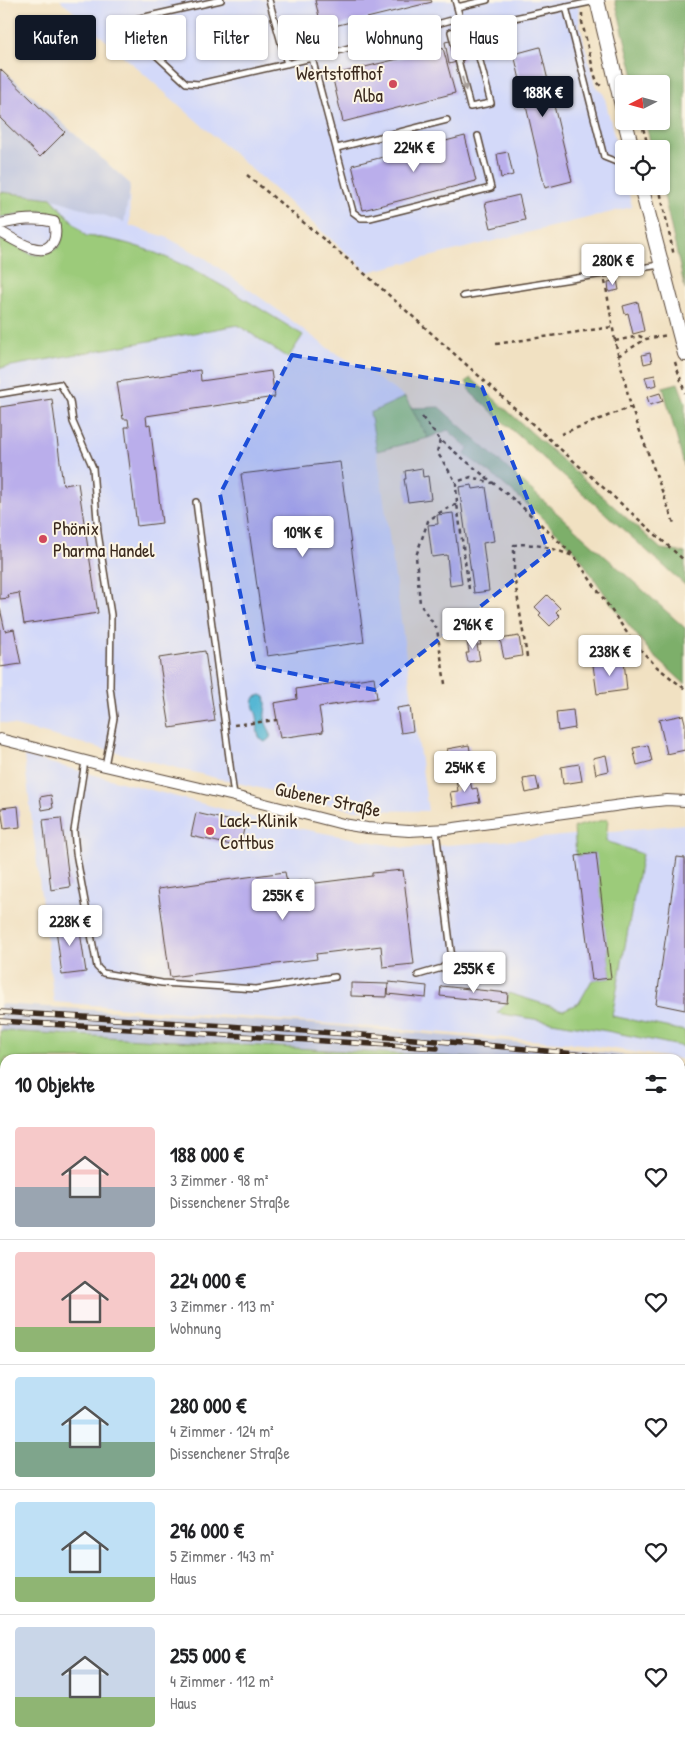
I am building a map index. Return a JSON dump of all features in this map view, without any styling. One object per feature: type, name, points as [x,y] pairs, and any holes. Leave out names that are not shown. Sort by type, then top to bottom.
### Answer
[{"type":"main road","points":[[597,0],[615,76]]},
{"type":"main road","points":[[643,195],[677,336],[685,354]]},
{"type":"street","points":[[0,224],[20,220],[43,219],[54,222],[56,232],[53,243],[48,248],[39,250],[0,232]]},
{"type":"street","name":"Gubener Straße","points":[[0,739],[343,824],[367,828],[409,831],[436,830],[629,804],[667,800],[685,801]]},
{"type":"lane","points":[[221,0],[136,19],[144,44],[186,83],[199,84],[304,60]]},
{"type":"lane","points":[[269,0],[287,64]]},
{"type":"lane","points":[[455,0],[459,15]]},
{"type":"lane","points":[[457,7],[487,0]]},
{"type":"lane","points":[[517,17],[597,0]]},
{"type":"lane","points":[[566,7],[604,157],[615,161]]},
{"type":"lane","points":[[338,51],[451,20]]},
{"type":"lane","points":[[313,60],[353,212],[361,218],[491,188],[478,136]]},
{"type":"lane","points":[[458,60],[470,107],[491,103],[480,60]]},
{"type":"lane","points":[[337,148],[447,120]]},
{"type":"lane","points":[[463,296],[660,265]]},
{"type":"lane","points":[[0,394],[60,384],[70,401],[73,422],[93,468],[98,533],[111,614],[110,687],[114,718],[105,766]]},
{"type":"lane","points":[[196,502],[234,796]]},
{"type":"lane","points":[[85,761],[75,825],[76,853],[96,967],[103,973],[162,983],[256,989],[334,977]]},
{"type":"lane","points":[[418,975],[442,968],[452,959],[436,830]]},
{"type":"path","points":[[582,4],[582,22],[594,73],[597,82],[606,90]]},
{"type":"path","points":[[248,175],[371,279],[685,560]]},
{"type":"path","points":[[661,195],[676,265]]},
{"type":"path","points":[[604,274],[612,327],[631,407],[676,526]]},
{"type":"path","points":[[496,344],[612,327]]},
{"type":"path","points":[[615,341],[638,336],[646,339]]},
{"type":"path","points":[[618,356],[646,339],[677,336]]},
{"type":"path","points":[[561,434],[631,407]]},
{"type":"path","points":[[422,417],[440,440],[540,523],[574,556],[634,643],[657,667],[685,689]]},
{"type":"path","points":[[440,440],[436,452],[456,482],[457,504],[469,589]]},
{"type":"path","points":[[456,482],[471,477],[493,484]]},
{"type":"path","points":[[446,684],[437,629],[420,604],[416,556],[428,521],[457,504]]},
{"type":"path","points":[[527,657],[514,575],[514,545],[523,543],[551,548],[574,556]]},
{"type":"path","points":[[225,726],[277,720]]},
{"type":"highlighted area","points":[[292,355],[482,387],[549,552],[375,690],[255,666],[220,494]]},
{"type":"shaded area","points":[[60,0],[578,0],[580,26],[595,85],[604,95],[615,140],[615,195],[629,195],[632,207],[368,272],[128,60],[186,60],[186,15],[106,15],[106,41],[96,32],[96,15],[77,15]]},
{"type":"shaded area","points":[[0,67],[129,183],[130,226],[166,237],[205,258],[329,349],[405,397],[370,413],[428,811],[353,810],[216,778],[0,722]]},
{"type":"shaded area","points":[[0,67],[129,183],[130,190],[124,222],[51,198],[0,192]]},
{"type":"shaded area","points":[[24,756],[286,826],[405,848],[531,839],[685,824],[685,1054],[647,1054],[583,1044],[54,1002]]},
{"type":"shaded area","points":[[0,1004],[312,1024],[537,1044],[614,1054],[394,1054],[0,1031]]},
{"type":"green space","points":[[615,0],[685,0],[685,289],[664,195],[670,195],[670,140],[650,140],[647,130],[670,130],[670,75],[634,75]]},
{"type":"green space","points":[[0,192],[51,198],[86,236],[115,240],[171,260],[226,288],[303,335],[288,358],[238,325],[0,368],[0,240],[17,246],[28,253],[40,255],[59,247],[63,229],[61,221],[54,213],[40,211],[0,217]]},
{"type":"green space","points":[[471,378],[661,549],[685,553],[685,585],[471,393],[466,381]]},
{"type":"green space","points":[[678,383],[685,402],[685,469],[663,387]]},
{"type":"green space","points":[[405,397],[428,438],[377,451],[370,413]]},
{"type":"green space","points":[[439,407],[685,628],[685,684],[652,654],[611,603],[576,552],[535,511],[489,472],[465,455],[468,448],[448,430],[428,438],[411,408]]},
{"type":"green space","points":[[608,819],[606,841],[642,854],[612,1016],[685,1031],[685,1047],[607,1031],[497,1013],[507,1003],[508,993],[563,1010],[579,1003],[592,980],[611,978],[595,853],[576,856],[574,827]]},
{"type":"green space","points":[[0,1031],[394,1054],[0,1054]]},
{"type":"water","points":[[261,695],[266,700],[265,721],[270,735],[270,738],[265,742],[258,734],[257,716],[253,705],[255,697]]},
{"type":"building","points":[[315,0],[431,0],[432,2],[379,15],[348,15],[348,23],[338,25],[338,15],[319,15]]},
{"type":"building","points":[[451,41],[451,60],[464,60],[449,64],[445,42]]},
{"type":"building","points":[[540,47],[572,181],[545,188],[515,60],[517,60],[517,53]]},
{"type":"building","name":"Wertstoffhof Alba","points":[[441,48],[443,48],[455,93],[343,122],[332,75],[394,60],[441,60]]},
{"type":"building","points":[[0,69],[65,132],[40,157],[0,118]]},
{"type":"building","points":[[465,136],[476,181],[363,210],[352,165]]},
{"type":"building","points":[[508,152],[513,175],[501,178],[497,154]]},
{"type":"building","points":[[519,195],[525,220],[491,228],[485,203]]},
{"type":"building","points":[[617,280],[619,290],[609,292],[608,282]]},
{"type":"building","points":[[638,302],[644,331],[633,334],[628,313],[625,314],[623,306]]},
{"type":"building","points":[[650,353],[652,362],[644,364],[642,355]]},
{"type":"building","points":[[200,370],[201,381],[271,371],[275,397],[146,416],[147,425],[150,424],[162,523],[137,526],[125,427],[129,427],[128,419],[123,419],[117,382]]},
{"type":"building","points":[[655,375],[657,385],[648,387],[645,377]]},
{"type":"building","points":[[660,393],[663,401],[650,405],[647,397]]},
{"type":"building","name":"Phönix Pharma Handel","points":[[52,399],[63,485],[78,483],[98,613],[24,624],[19,593],[8,595],[9,598],[0,599],[0,407]]},
{"type":"building","points":[[340,462],[364,642],[267,656],[241,474]]},
{"type":"building","points":[[422,468],[423,477],[428,476],[431,499],[408,502],[404,479],[406,479],[405,471]]},
{"type":"building","points":[[472,485],[473,489],[486,487],[494,541],[483,543],[489,591],[474,593],[459,487]]},
{"type":"building","points":[[453,513],[462,584],[450,586],[447,555],[432,557],[428,525],[438,524],[437,515]]},
{"type":"building","points":[[547,595],[560,608],[556,612],[560,616],[550,626],[539,615],[541,613],[535,607]]},
{"type":"building","points":[[0,608],[5,631],[14,629],[21,664],[0,667]]},
{"type":"building","points":[[519,636],[522,656],[504,659],[500,639]]},
{"type":"building","points":[[479,638],[481,645],[477,645],[480,660],[468,662],[466,653],[469,653],[467,641]]},
{"type":"building","points":[[205,651],[215,721],[170,728],[159,658]]},
{"type":"building","points":[[624,661],[627,690],[597,694],[593,665]]},
{"type":"building","points":[[374,677],[377,698],[319,707],[323,732],[280,738],[274,703],[297,699],[296,689]]},
{"type":"building","points":[[410,706],[413,731],[401,733],[397,708]]},
{"type":"building","points":[[573,710],[575,728],[558,731],[556,712]]},
{"type":"building","points":[[683,715],[685,723],[685,750],[667,754],[659,720]]},
{"type":"building","points":[[469,745],[472,762],[450,766],[447,749]]},
{"type":"building","points":[[648,745],[652,761],[637,765],[633,748]]},
{"type":"building","points":[[606,755],[609,771],[596,774],[593,758]]},
{"type":"building","points":[[579,764],[582,781],[563,784],[561,767]]},
{"type":"building","points":[[469,777],[472,789],[477,788],[480,802],[453,807],[450,792],[458,791],[456,779]]},
{"type":"building","points":[[536,777],[539,790],[526,793],[523,779]]},
{"type":"building","points":[[51,795],[53,808],[42,810],[40,797]]},
{"type":"building","points":[[18,806],[20,827],[4,829],[1,808]]},
{"type":"building","points":[[196,813],[245,824],[240,847],[191,836]]},
{"type":"building","points":[[61,818],[70,887],[51,890],[43,820]]},
{"type":"building","points":[[596,853],[611,978],[592,980],[576,856]]},
{"type":"building","points":[[677,857],[685,858],[685,1010],[656,1004]]},
{"type":"building","points":[[403,870],[414,964],[383,967],[381,946],[316,954],[317,959],[170,977],[158,889],[285,872],[287,883],[307,880],[308,884],[372,876],[372,873]]},
{"type":"building","points":[[78,918],[86,972],[62,975],[55,921]]},
{"type":"building","points":[[389,982],[427,986],[426,998],[388,994]]},
{"type":"building","points":[[351,983],[388,984],[387,997],[351,996]]},
{"type":"building","points":[[441,986],[508,993],[507,1003],[440,996]]},
{"type":"railway","points":[[0,1012],[388,1037],[572,1054]]},
{"type":"railway","points":[[0,1021],[437,1048]]},
{"type":"place","name":"Wertstoffhof Alba","points":[[393,84]]},
{"type":"place","name":"Phönix Pharma Handel","points":[[43,539]]},
{"type":"place","name":"Lack-Klinik Cottbus","points":[[210,831]]}]
